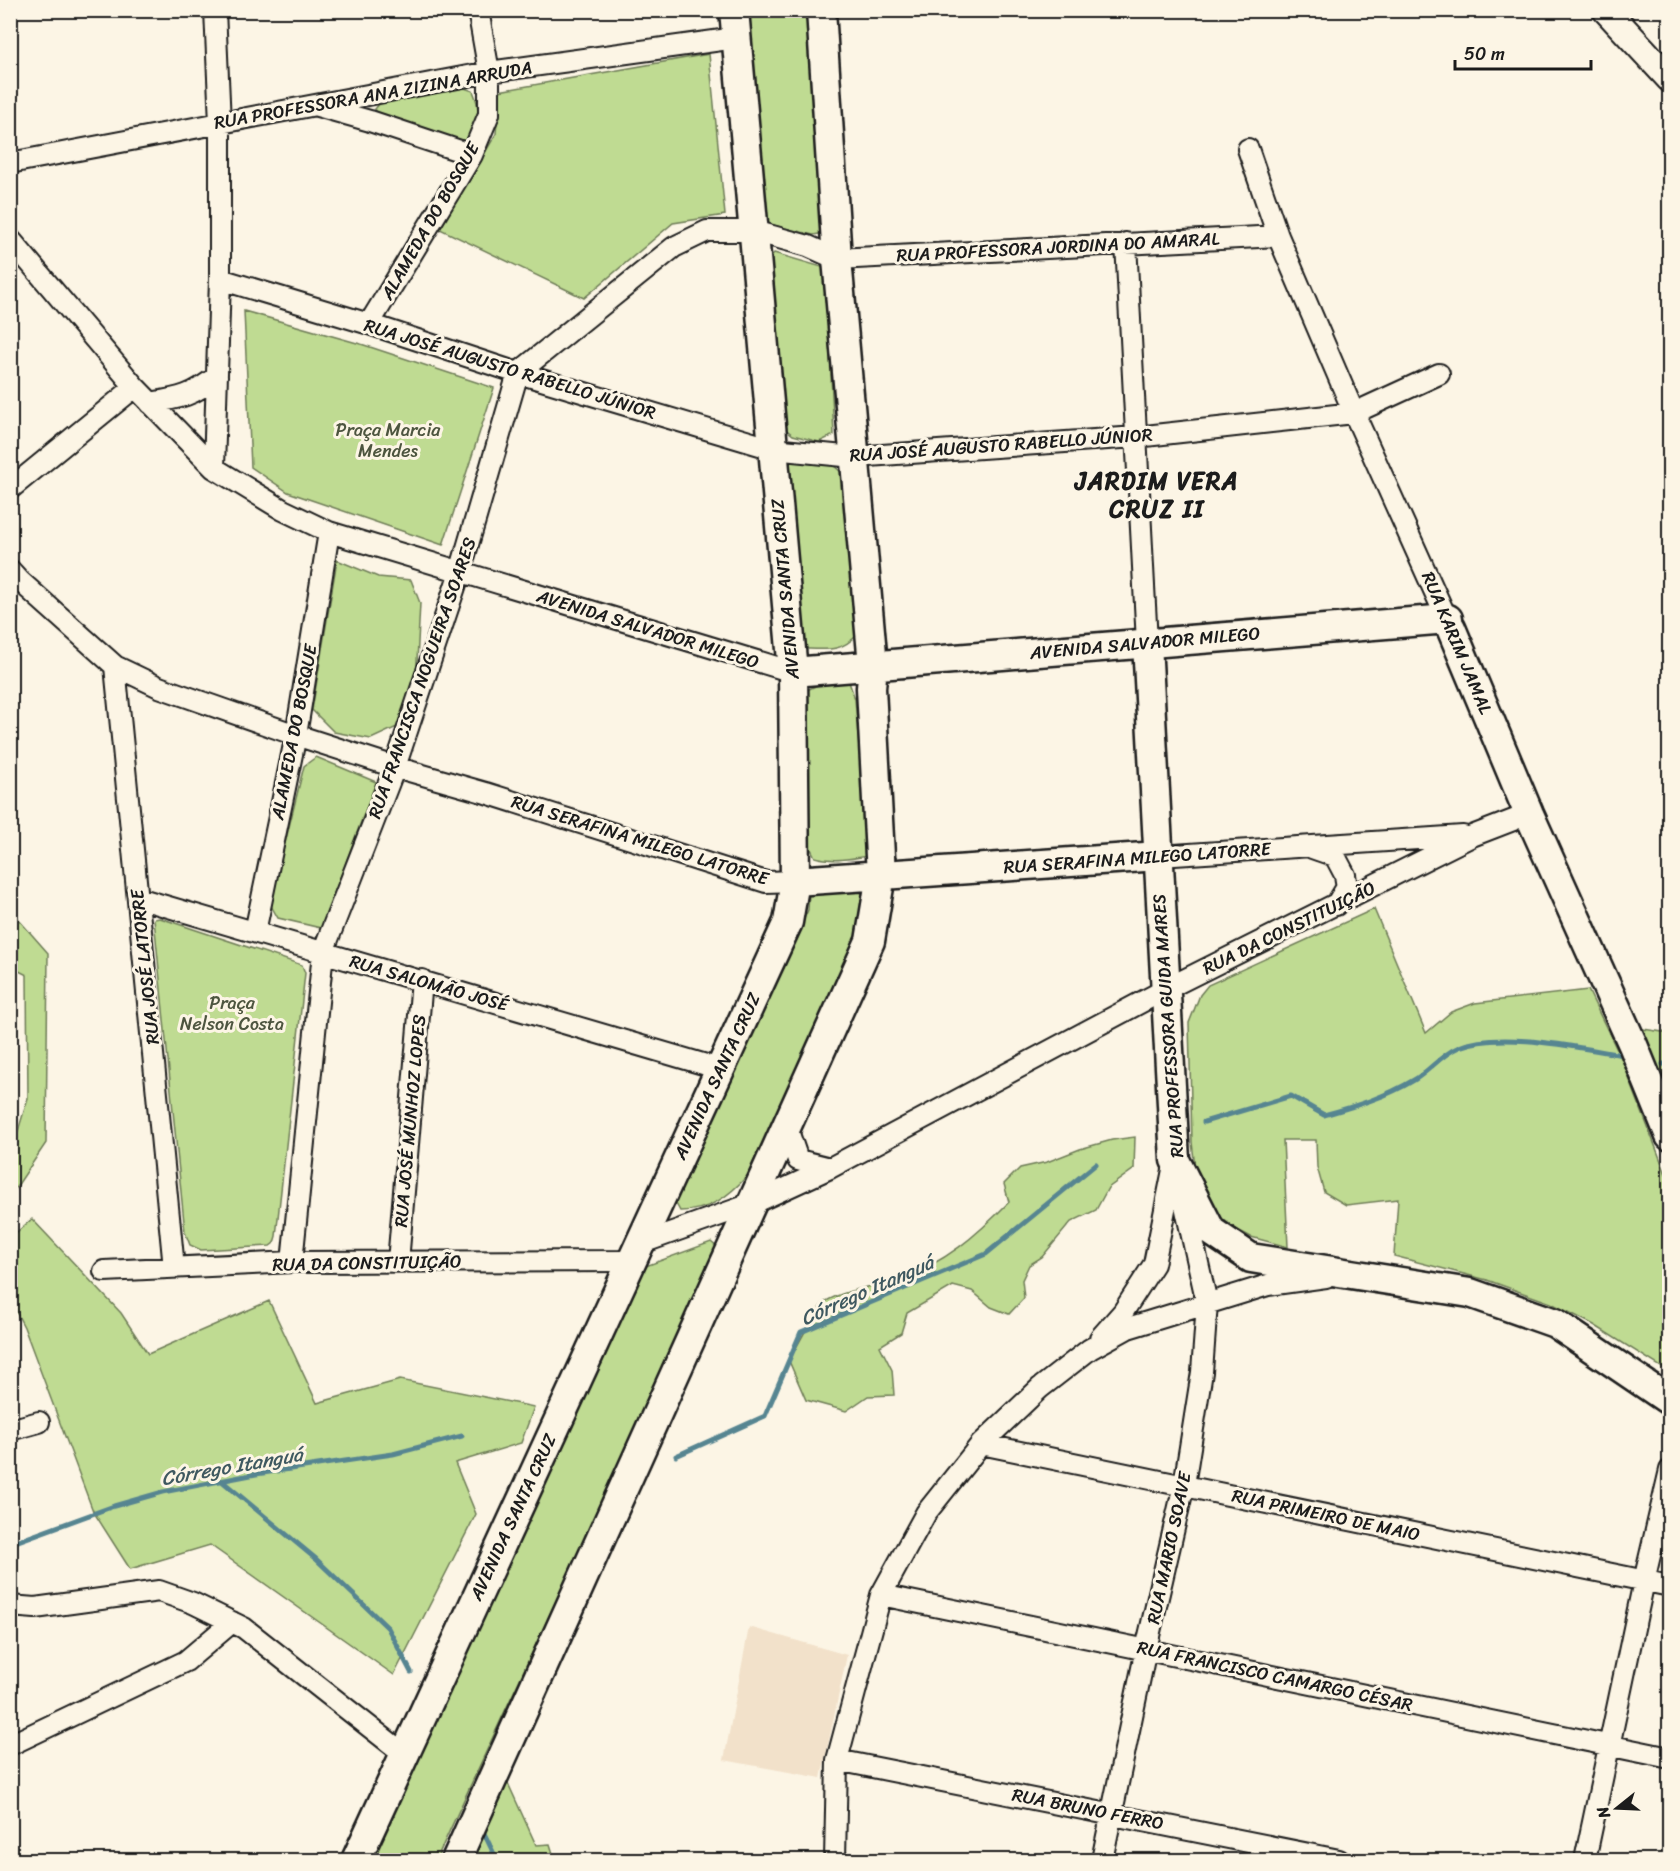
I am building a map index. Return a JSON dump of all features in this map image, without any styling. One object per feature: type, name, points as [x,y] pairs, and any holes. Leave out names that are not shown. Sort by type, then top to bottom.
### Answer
[{"type":"main road","points":[[456,1860],[754,1203],[870,941],[881,875],[871,688],[873,665],[837,259],[821,10]]},
{"type":"main road","name":"AVENIDA SANTA CRUZ","points":[[356,1860],[788,922],[795,881],[793,672],[735,24]]},
{"type":"main road","name":"AVENIDA SALVADOR MILEGO","points":[[793,672],[1147,642],[1450,623]]},
{"type":"main road","name":"RUA KARIM JAMAL","points":[[1450,623],[1529,814],[1633,1045],[1670,1136]]},
{"type":"main road","name":"RUA PROFESSORA GUIDA MARES","points":[[1147,642],[1175,1160]]},
{"type":"main road","name":"RUA SERAFINA MILEGO LATORRE","points":[[795,881],[1159,856]]},
{"type":"main road","points":[[1175,1160],[1211,1232],[1251,1258],[1470,1293],[1554,1323],[1670,1401]]},
{"type":"street","points":[[214,468],[220,279],[220,123],[215,10]]},
{"type":"street","name":"ALAMEDA DO BOSQUE","points":[[369,324],[472,155],[489,114],[489,72],[478,10]]},
{"type":"street","points":[[1612,13],[1670,79]]},
{"type":"street","name":"RUA PROFESSORA ANA ZIZINA ARRUDA","points":[[10,163],[735,24]]},
{"type":"street","points":[[370,121],[365,105],[374,94]]},
{"type":"street","points":[[313,105],[370,121],[472,155]]},
{"type":"street","name":"RUA KARIM JAMAL","points":[[1248,149],[1278,236],[1354,413],[1450,623]]},
{"type":"street","points":[[518,373],[674,247],[707,231],[754,231],[808,246],[837,259]]},
{"type":"street","name":"RUA PROFESSORA JORDINA DO AMARAL","points":[[837,259],[1278,236]]},
{"type":"street","name":"AVENIDA SALVADOR MILEGO","points":[[10,239],[135,387],[214,468],[283,510],[329,532],[793,672]]},
{"type":"street","name":"RUA PROFESSORA GUIDA MARES","points":[[1126,243],[1147,642]]},
{"type":"street","name":"RUA JOSÉ AUGUSTO RABELLO JÚNIOR","points":[[220,279],[369,324],[518,373],[773,449],[854,457],[1136,437],[1354,413],[1439,374]]},
{"type":"street","name":"RUA FRANCISCA NOGUEIRA SOARES","points":[[292,1262],[323,952],[394,767],[460,572],[518,373]]},
{"type":"street","points":[[150,403],[181,398],[200,390],[217,376]]},
{"type":"street","points":[[10,489],[135,387]]},
{"type":"street","name":"ALAMEDA DO BOSQUE","points":[[255,932],[296,735],[329,532]]},
{"type":"street","name":"RUA SERAFINA MILEGO LATORRE","points":[[10,570],[115,666],[159,687],[394,767],[486,793],[766,882],[795,881]]},
{"type":"street","name":"RUA JOSÉ LATORRE","points":[[115,666],[174,1268]]},
{"type":"street","name":"RUA DA CONSTITUIÇÃO","points":[[104,1271],[292,1262],[398,1262],[635,1253],[830,1168],[1166,989],[1472,836],[1529,814]]},
{"type":"street","name":"RUA SERAFINA MILEGO LATORRE","points":[[1159,856],[1472,836]]},
{"type":"street","points":[[1308,847],[1335,856],[1345,875],[1347,887],[1336,905]]},
{"type":"street","name":"RUA SALOMÃO JOSÉ","points":[[138,898],[720,1069]]},
{"type":"street","name":"RUA JOSÉ MUNHOZ LOPES","points":[[398,1262],[422,980]]},
{"type":"street","points":[[787,1128],[798,1160],[830,1168]]},
{"type":"street","points":[[1090,1349],[1123,1312],[1154,1264],[1175,1160]]},
{"type":"street","name":"RUA PROFESSORA GUIDA MARES","points":[[1175,1160],[1207,1303]]},
{"type":"street","points":[[835,1860],[837,1760],[880,1594],[926,1513],[981,1444],[1040,1388],[1090,1349],[1128,1328],[1268,1285],[1346,1274]]},
{"type":"street","name":"RUA MARIO SOAVE","points":[[1102,1860],[1146,1649],[1184,1485],[1202,1372],[1207,1303]]},
{"type":"street","points":[[10,1430],[39,1422]]},
{"type":"street","name":"RUA PRIMEIRO DE MAIO","points":[[981,1444],[1670,1586]]},
{"type":"street","points":[[1585,1860],[1670,1470]]},
{"type":"street","points":[[10,1606],[35,1608],[159,1591],[194,1603],[244,1628],[404,1754]]},
{"type":"street","name":"RUA FRANCISCO CAMARGO CÉSAR","points":[[880,1594],[1670,1758]]},
{"type":"street","points":[[10,1744],[186,1661],[232,1622]]},
{"type":"street","name":"RUA BRUNO FERRO","points":[[837,1760],[1339,1860]]},
{"type":"shaded area","points":[[749,1627],[847,1655],[821,1778],[724,1760]]},
{"type":"green space","points":[[745,11],[814,11],[825,233],[813,235],[769,224],[763,214]]},
{"type":"green space","points":[[709,54],[725,215],[673,223],[584,298],[440,229],[496,134],[499,91]]},
{"type":"green space","points":[[462,87],[473,91],[478,106],[477,119],[467,146],[380,117],[375,109],[380,103]]},
{"type":"green space","points":[[774,253],[822,267],[826,277],[834,435],[819,442],[793,435],[778,423],[764,264]]},
{"type":"green space","name":"Praça Marcia Mendes","points":[[244,311],[364,345],[494,388],[443,545],[288,492],[251,467]]},
{"type":"green space","points":[[793,458],[829,463],[845,477],[858,634],[847,644],[836,648],[808,649],[795,635],[783,466]]},
{"type":"green space","points":[[337,560],[378,577],[411,580],[420,603],[416,681],[397,727],[371,739],[334,732],[312,710]]},
{"type":"green space","points":[[826,681],[849,682],[855,699],[868,856],[834,860],[821,859],[815,857],[807,841],[807,690]]},
{"type":"green space","points":[[316,757],[376,782],[321,928],[278,918],[270,904],[304,766]]},
{"type":"green space","points":[[853,886],[866,895],[863,926],[748,1175],[718,1201],[701,1208],[680,1211],[674,1200],[808,910],[809,893]]},
{"type":"green space","points":[[1374,909],[1426,1033],[1451,1012],[1475,1003],[1588,990],[1622,1060],[1669,1182],[1669,1372],[1594,1325],[1551,1303],[1487,1280],[1394,1256],[1398,1199],[1346,1205],[1324,1192],[1317,1167],[1316,1140],[1283,1140],[1288,1247],[1251,1237],[1234,1228],[1216,1213],[1195,1168],[1192,1142],[1189,1023],[1200,995],[1208,985]]},
{"type":"green space","points":[[11,911],[48,953],[46,1143],[11,1195],[11,1154],[28,1098],[27,975],[11,967]]},
{"type":"green space","name":"Praça Nelson Costa","points":[[160,918],[302,965],[305,973],[276,1236],[274,1243],[270,1246],[201,1250],[190,1245],[185,1232],[154,919]]},
{"type":"green space","points":[[1643,1029],[1669,1033],[1669,1095]]},
{"type":"green space","points":[[1135,1137],[1134,1169],[1108,1188],[1096,1210],[1071,1222],[1042,1257],[1029,1265],[1022,1280],[1024,1298],[1009,1314],[991,1307],[972,1291],[953,1286],[907,1313],[901,1333],[880,1346],[892,1370],[894,1395],[868,1396],[846,1411],[806,1400],[789,1361],[825,1302],[841,1294],[916,1272],[945,1257],[985,1226],[1009,1202],[1004,1184],[1020,1168],[1047,1162],[1112,1140]]},
{"type":"green space","points":[[32,1219],[121,1313],[148,1354],[269,1301],[317,1403],[400,1380],[534,1407],[521,1443],[455,1463],[476,1514],[394,1675],[210,1545],[130,1569],[93,1511],[24,1327],[11,1302],[11,1237]]},
{"type":"green space","points":[[711,1242],[719,1249],[436,1860],[371,1860],[643,1267]]},
{"type":"green space","points":[[507,1781],[536,1845],[550,1844],[555,1860],[470,1860]]},
{"type":"waterway","name":"Córrego Itanguá","points":[[1204,1122],[1291,1096],[1324,1115],[1336,1112],[1393,1091],[1420,1076],[1453,1050],[1476,1042],[1496,1040],[1540,1042],[1623,1055]]},
{"type":"waterway","name":"Córrego Itanguá","points":[[1663,1064],[1670,1065]]},
{"type":"waterway","name":"Córrego Itanguá","points":[[676,1456],[765,1416],[801,1332],[986,1254],[1096,1164]]},
{"type":"waterway","name":"Córrego Itanguá","points":[[10,1544],[114,1506],[163,1492],[256,1474],[393,1454],[462,1436]]},
{"type":"waterway","points":[[222,1481],[316,1559],[388,1628],[411,1672]]},
{"type":"waterway","points":[[481,1827],[497,1860]]},
{"type":"district","name":"JARDIM VERA CRUZ II","points":[[1157,495]]}]
